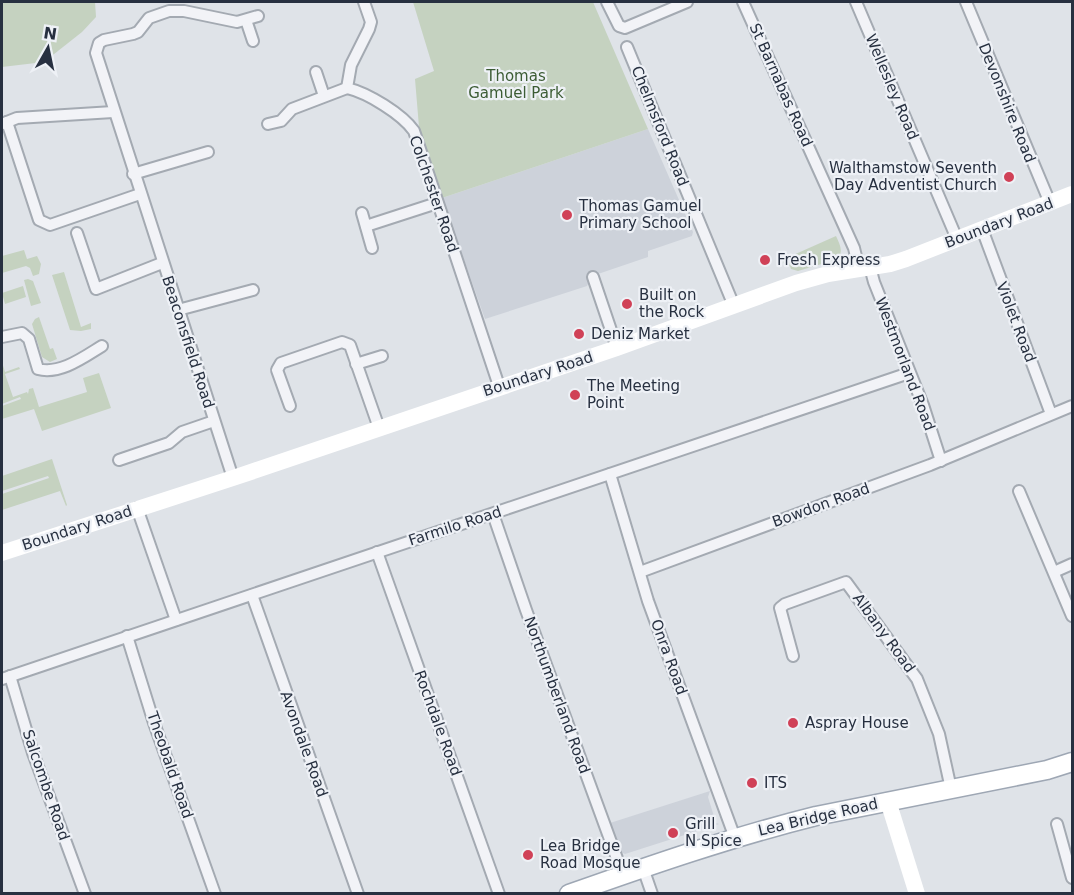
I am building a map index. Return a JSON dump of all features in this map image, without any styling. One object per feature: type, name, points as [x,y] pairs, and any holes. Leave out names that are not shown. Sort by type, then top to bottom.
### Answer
[{"type":"main road","name":"Lea Bridge Road","points":[[569,894],[735,838],[816,816],[1047,771],[1072,762]]},
{"type":"street","points":[[268,124],[281,121],[292,109],[347,88],[351,64],[371,22],[364,2]]},
{"type":"street","points":[[607,2],[615,20],[622,28],[687,2]]},
{"type":"street","name":"St Barnabas Road","points":[[743,2],[864,268]]},
{"type":"street","name":"Wellesley Road","points":[[856,2],[957,239]]},
{"type":"street","name":"Devonshire Road","points":[[966,2],[1050,203]]},
{"type":"street","name":"Beaconsfield Road","points":[[233,478],[113,112],[96,53],[99,43],[104,40],[133,34],[149,18],[169,11],[184,11],[237,22],[246,20]]},
{"type":"street","points":[[253,41],[246,20],[258,16]]},
{"type":"street","name":"Chelmsford Road","points":[[627,47],[734,306]]},
{"type":"street","points":[[316,72],[324,96]]},
{"type":"street","name":"Colchester Road","points":[[347,88],[358,90],[407,121],[414,131],[500,386]]},
{"type":"street","points":[[113,112],[17,118],[4,123],[39,220],[50,225],[140,194]]},
{"type":"street","points":[[133,174],[208,152]]},
{"type":"street","name":"Boundary Road","points":[[2,550],[233,478],[617,348],[796,283],[898,261],[1072,194]]},
{"type":"street","points":[[366,226],[437,203]]},
{"type":"street","points":[[362,213],[372,248]]},
{"type":"street","name":"Violet Road","points":[[982,229],[1051,414]]},
{"type":"street","name":"Beaconsfield Road","points":[[77,232],[96,289],[162,263]]},
{"type":"street","name":"Westmorland Road","points":[[864,268],[923,405],[941,461]]},
{"type":"street","points":[[593,277],[617,348]]},
{"type":"street","points":[[178,310],[253,290]]},
{"type":"street","points":[[2,337],[22,333],[28,339],[38,369],[46,371],[78,362],[102,346]]},
{"type":"street","points":[[290,406],[277,370],[281,363],[342,342],[350,345],[379,428]]},
{"type":"street","points":[[356,364],[382,356]]},
{"type":"street","name":"Farmilo Road","points":[[6,678],[909,373]]},
{"type":"street","name":"Bowdon Road","points":[[640,572],[941,461],[1072,406]]},
{"type":"street","name":"Beaconsfield Road","points":[[119,460],[169,443],[182,432],[214,421]]},
{"type":"street","name":"Onra Road","points":[[610,474],[648,601],[735,838]]},
{"type":"street","points":[[1019,491],[1072,616]]},
{"type":"street","points":[[137,508],[176,620]]},
{"type":"street","name":"Northumberland Road","points":[[493,514],[529,620],[623,875]]},
{"type":"street","name":"Rochdale Road","points":[[377,552],[499,894]]},
{"type":"street","points":[[1054,572],[1072,564]]},
{"type":"street","name":"Albany Road","points":[[793,656],[780,608],[785,604],[846,582],[917,679],[939,735],[951,789]]},
{"type":"street","name":"Avondale Road","points":[[252,595],[357,894]]},
{"type":"street","name":"Theobald Road","points":[[127,636],[154,723],[215,894]]},
{"type":"street","name":"Salcombe Road","points":[[6,678],[85,894]]},
{"type":"street","points":[[888,801],[917,894]]},
{"type":"street","points":[[1057,824],[1072,878]]},
{"type":"street","points":[[643,868],[652,894]]},
{"type":"shaded area","name":"Thomas Gamuel Primary School","points":[[648,129],[693,232],[692,236],[648,251],[648,257],[598,274],[591,278],[587,286],[485,319],[442,198]]},
{"type":"shaded area","points":[[710,791],[708,797],[716,823],[719,824],[625,854],[619,851],[610,823]]},
{"type":"green space","points":[[2,2],[95,2],[96,17],[82,32],[44,62],[2,67]]},
{"type":"green space","name":"Thomas Gamuel Park","points":[[413,2],[593,2],[648,129],[442,198],[419,127],[415,79],[434,71]]},
{"type":"green space","points":[[836,236],[841,252],[835,260],[798,271],[791,269],[790,266],[786,267],[782,260]]},
{"type":"green space","points":[[24,250],[27,259],[37,256],[41,264],[39,274],[33,276],[30,268],[26,266],[2,273],[2,256]]},
{"type":"green space","points":[[64,272],[81,327],[91,323],[91,329],[70,330],[52,275]]},
{"type":"green space","points":[[24,280],[33,281],[41,303],[31,306]]},
{"type":"green space","points":[[23,286],[26,297],[5,304],[2,293]]},
{"type":"green space","points":[[39,317],[50,349],[53,348],[57,359],[50,362],[42,357],[32,324]]},
{"type":"green space","points":[[2,362],[5,372],[19,367],[20,369],[5,374],[13,397],[27,392],[28,394],[29,389],[33,388],[39,407],[87,392],[83,378],[99,373],[111,408],[42,431],[34,409],[2,419],[2,406],[21,399],[20,397],[2,404]]},
{"type":"green space","points":[[52,459],[67,505],[60,491],[2,510],[2,494],[49,478],[48,476],[2,491],[2,476]]},
{"type":"place","name":"Walthamstow Seventh Day Adventist Church","points":[[1009,177]]},
{"type":"place","name":"Thomas Gamuel Primary School","points":[[567,215]]},
{"type":"place","name":"Fresh Express","points":[[765,260]]},
{"type":"place","name":"Built on the Rock","points":[[627,304]]},
{"type":"place","name":"Deniz Market","points":[[579,334]]},
{"type":"place","name":"The Meeting Point","points":[[575,395]]},
{"type":"place","name":"Aspray House","points":[[793,723]]},
{"type":"place","name":"ITS","points":[[752,783]]},
{"type":"place","name":"Grill N Spice","points":[[673,833]]},
{"type":"place","name":"Lea Bridge Road Mosque","points":[[528,855]]}]
